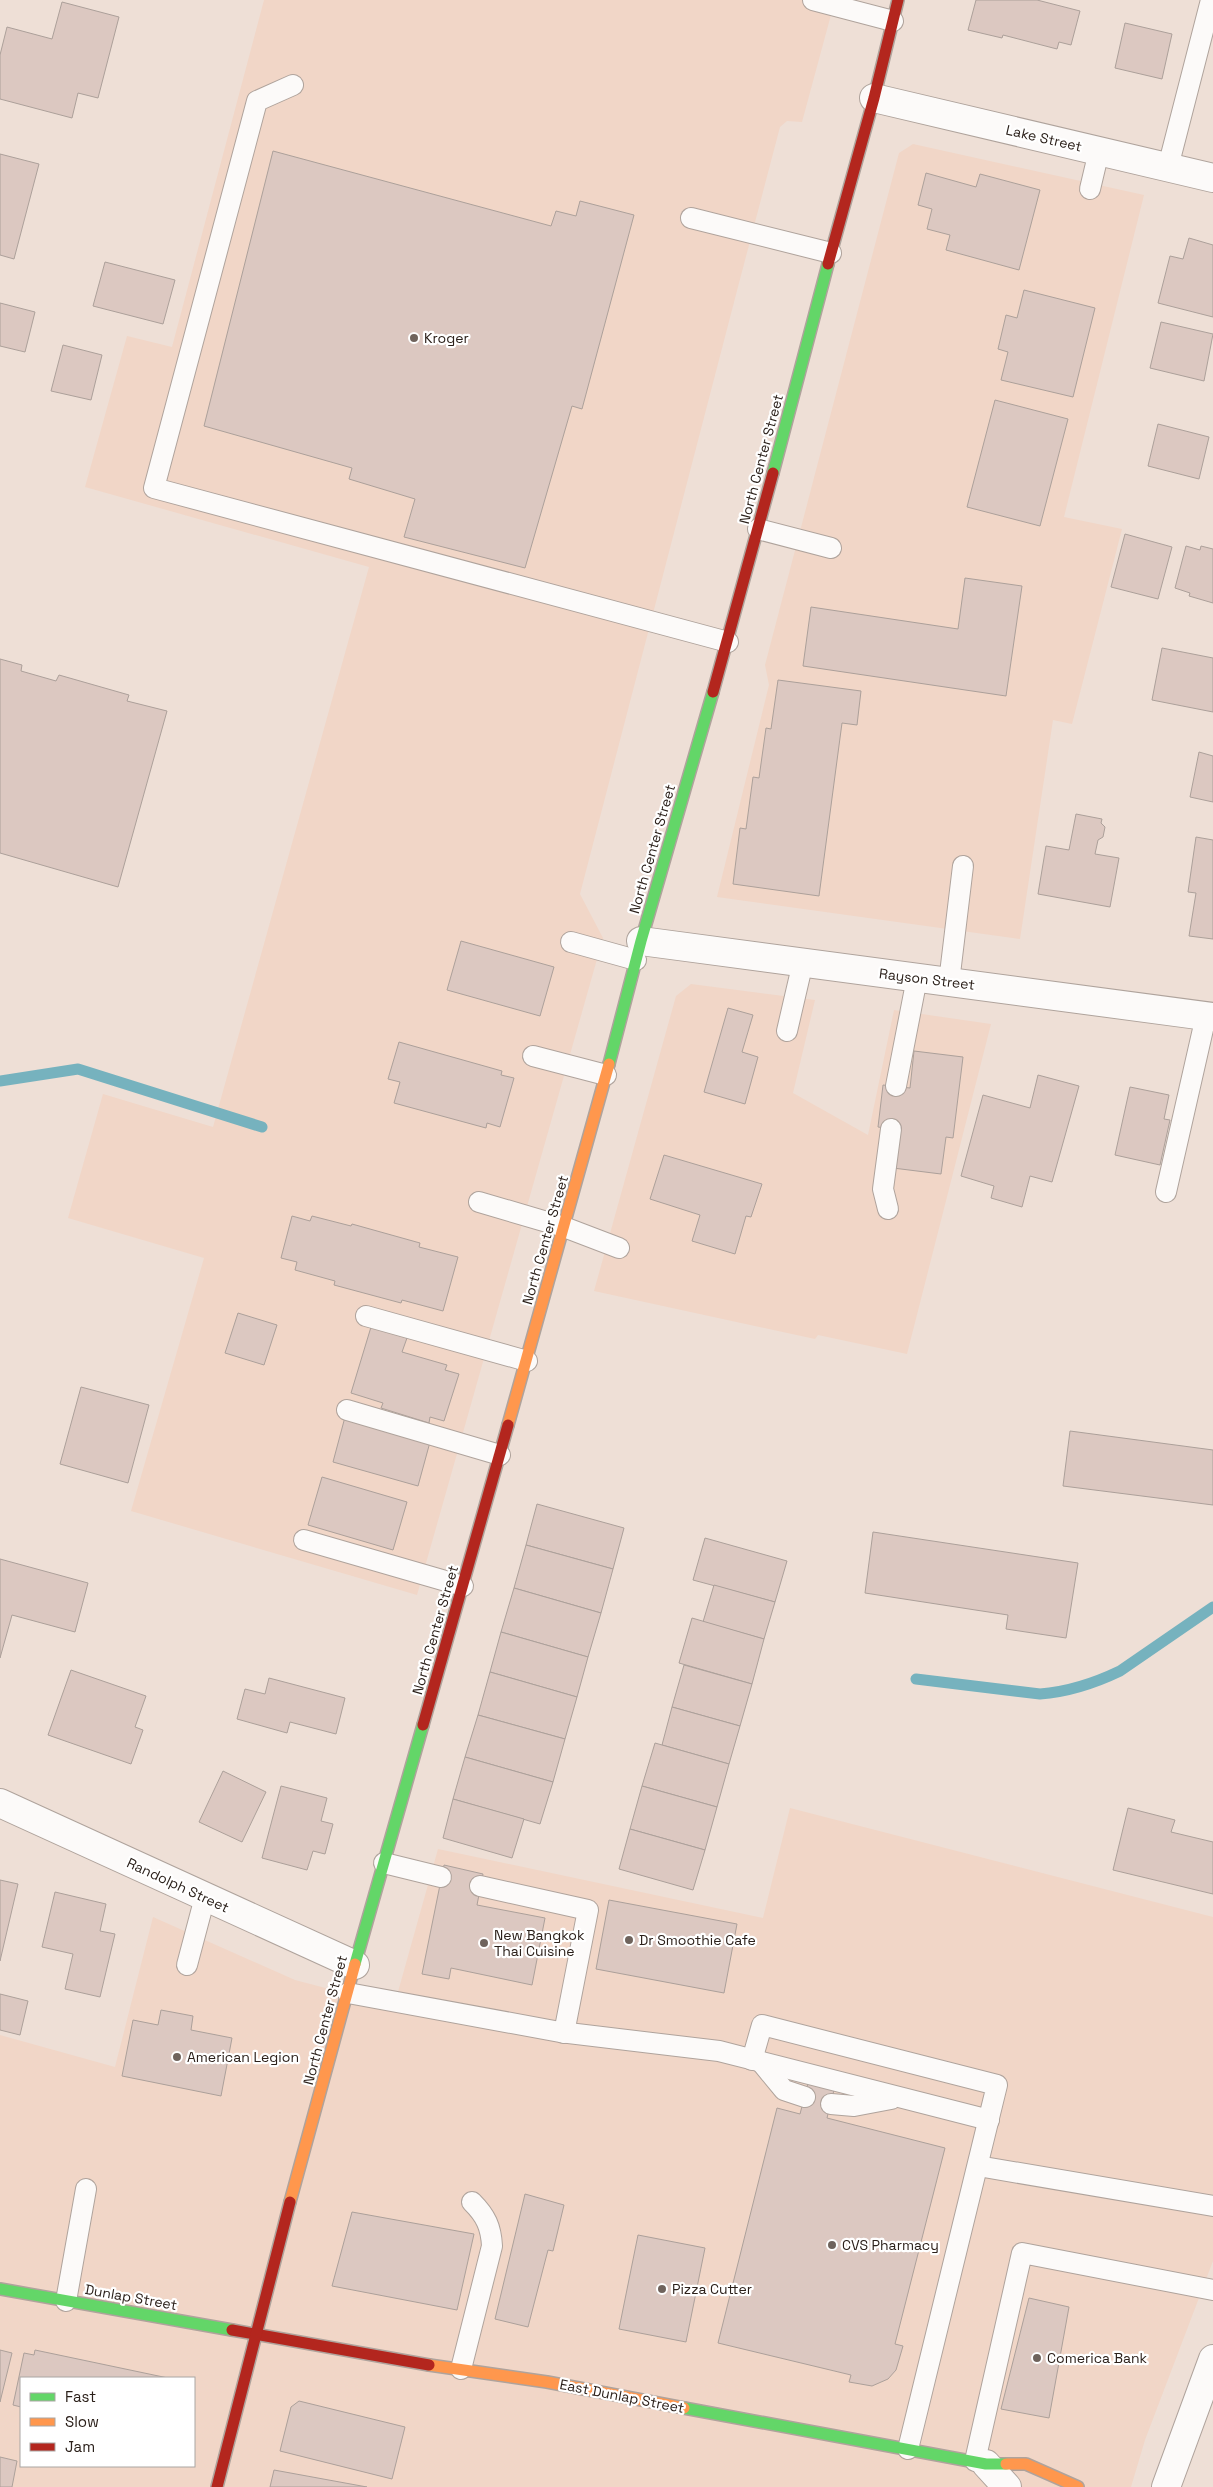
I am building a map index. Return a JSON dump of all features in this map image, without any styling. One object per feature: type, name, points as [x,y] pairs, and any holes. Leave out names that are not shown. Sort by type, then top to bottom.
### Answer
[{"type":"main road","name":"North Center Street","points":[[217,2487],[355,1965],[527,1361],[639,950],[728,642],[874,98],[898,0]]},
{"type":"main road","name":"Dunlap Street","points":[[0,2289],[256,2334]]},
{"type":"main road","name":"East Dunlap Street","points":[[256,2334],[547,2382],[981,2463],[1026,2464],[1078,2487]]},
{"type":"street","name":"Lake Street","points":[[874,98],[1213,178]]},
{"type":"street","name":"Rayson Street","points":[[639,950],[803,962],[1209,1016]]},
{"type":"street","name":"Randolph Street","points":[[0,1803],[355,1965]]},
{"type":"street","points":[[1166,2487],[1213,2358]]},
{"type":"street","points":[[981,2463],[1007,2487]]},
{"type":"lane","points":[[814,0],[893,21]]},
{"type":"lane","points":[[1168,167],[1210,0]]},
{"type":"lane","points":[[292,85],[257,101],[154,488],[728,642]]},
{"type":"lane","points":[[1090,189],[1099,151]]},
{"type":"lane","points":[[691,218],[831,253]]},
{"type":"lane","points":[[758,529],[831,548]]},
{"type":"lane","points":[[950,982],[963,866]]},
{"type":"lane","points":[[571,942],[639,950]]},
{"type":"lane","points":[[787,1031],[803,962]]},
{"type":"lane","points":[[896,1086],[917,978]]},
{"type":"lane","points":[[1166,1192],[1209,1016]]},
{"type":"lane","points":[[533,1056],[606,1075]]},
{"type":"lane","points":[[888,1209],[884,1190],[891,1129]]},
{"type":"lane","points":[[479,1202],[564,1227],[620,1248]]},
{"type":"lane","points":[[366,1316],[527,1361]]},
{"type":"lane","points":[[347,1410],[500,1455]]},
{"type":"lane","points":[[304,1540],[463,1586]]},
{"type":"lane","points":[[384,1863],[441,1877]]},
{"type":"lane","points":[[480,1886],[588,1910],[564,2033]]},
{"type":"lane","points":[[187,1965],[205,1897]]},
{"type":"lane","points":[[348,1993],[564,2033],[718,2051],[988,2120]]},
{"type":"lane","points":[[757,2061],[762,2025],[997,2085],[908,2449]]},
{"type":"lane","points":[[757,2061],[784,2090],[805,2097]]},
{"type":"lane","points":[[831,2104],[848,2106],[903,2098]]},
{"type":"lane","points":[[978,2166],[1213,2206]]},
{"type":"lane","points":[[66,2301],[86,2189]]},
{"type":"lane","points":[[461,2369],[492,2246],[492,2231],[484,2214],[472,2202]]},
{"type":"lane","points":[[981,2463],[1022,2253],[1213,2290]]},
{"type":"shaded area","points":[[264,0],[835,0],[802,122],[787,121],[780,127],[739,283],[580,894],[603,938],[417,1595],[131,1511],[204,1258],[68,1218],[103,1094],[213,1127],[369,567],[85,487],[127,336],[172,347]]},
{"type":"shaded area","points":[[913,144],[1144,195],[1064,517],[1122,529],[1072,724],[1053,720],[1020,939],[717,897],[769,685],[765,665],[899,153]]},
{"type":"shaded area","points":[[691,984],[815,1000],[793,1093],[868,1135],[894,1010],[991,1024],[907,1354],[818,1335],[815,1339],[594,1291],[676,996]]},
{"type":"shaded area","points":[[790,1808],[1213,1917],[1213,2261],[1145,2440],[1131,2487],[0,2487],[0,2035],[115,2067],[153,1917],[295,1980],[394,2006],[438,1849],[763,1918]]},
{"type":"building","points":[[976,0],[1037,0],[1080,11],[1071,45],[1059,42],[1057,49],[1003,35],[1002,38],[968,30]]},
{"type":"building","points":[[62,2],[119,17],[98,98],[78,93],[72,118],[0,99],[0,55],[7,27],[52,39]]},
{"type":"building","points":[[1125,23],[1172,34],[1162,79],[1115,68]]},
{"type":"building","name":"Kroger","points":[[273,151],[551,226],[556,211],[576,216],[580,201],[634,215],[582,409],[572,406],[525,568],[404,537],[415,499],[349,479],[352,468],[204,426]]},
{"type":"building","points":[[0,154],[39,164],[14,259],[0,255]]},
{"type":"building","points":[[926,173],[976,187],[980,174],[1040,190],[1019,270],[946,250],[950,235],[927,229],[932,209],[918,205]]},
{"type":"building","points":[[1189,238],[1213,245],[1213,317],[1158,303],[1170,256],[1183,259]]},
{"type":"building","points":[[105,262],[175,280],[163,324],[93,306]]},
{"type":"building","points":[[1024,290],[1095,308],[1073,397],[1001,380],[1008,352],[998,349],[1006,315],[1017,318]]},
{"type":"building","points":[[0,303],[35,312],[25,352],[0,346]]},
{"type":"building","points":[[1161,322],[1213,334],[1204,381],[1150,368]]},
{"type":"building","points":[[63,345],[102,355],[91,400],[51,391]]},
{"type":"building","points":[[995,400],[1068,419],[1040,526],[967,507]]},
{"type":"building","points":[[1158,424],[1209,437],[1199,479],[1148,466]]},
{"type":"building","points":[[1125,534],[1172,547],[1158,599],[1111,587]]},
{"type":"building","points":[[1186,546],[1200,550],[1201,546],[1213,549],[1213,603],[1189,596],[1190,593],[1175,588]]},
{"type":"building","points":[[965,578],[1022,586],[1006,696],[803,666],[811,607],[958,629]]},
{"type":"building","points":[[1162,648],[1213,658],[1213,712],[1152,700]]},
{"type":"building","points":[[0,659],[22,665],[21,671],[56,681],[59,675],[129,695],[127,701],[167,711],[118,887],[0,853]]},
{"type":"building","points":[[778,680],[861,691],[857,725],[842,723],[819,896],[733,884],[740,828],[746,829],[753,777],[759,778],[766,728],[771,729]]},
{"type":"building","points":[[1199,752],[1213,756],[1213,802],[1190,797]]},
{"type":"building","points":[[1076,814],[1102,819],[1101,823],[1105,827],[1103,837],[1098,840],[1095,854],[1119,858],[1110,907],[1038,894],[1046,846],[1069,850]]},
{"type":"building","points":[[1196,837],[1213,840],[1213,939],[1189,936],[1196,893],[1188,892]]},
{"type":"building","points":[[461,941],[554,967],[540,1016],[447,990]]},
{"type":"building","points":[[728,1008],[753,1015],[742,1052],[758,1057],[745,1104],[704,1092]]},
{"type":"building","points":[[399,1042],[502,1071],[501,1075],[514,1078],[500,1127],[487,1123],[486,1128],[394,1103],[400,1082],[388,1079]]},
{"type":"building","points":[[914,1051],[963,1057],[953,1138],[946,1137],[941,1174],[893,1168],[891,1129],[878,1127],[883,1085],[910,1088]]},
{"type":"building","points":[[1038,1075],[1079,1086],[1052,1182],[1030,1176],[1022,1207],[991,1198],[994,1186],[961,1176],[983,1095],[1030,1108]]},
{"type":"building","points":[[1130,1087],[1169,1095],[1164,1119],[1170,1120],[1160,1165],[1115,1155]]},
{"type":"building","points":[[664,1155],[762,1184],[751,1217],[746,1216],[735,1254],[692,1241],[700,1215],[650,1199]]},
{"type":"building","points":[[292,1216],[310,1221],[312,1216],[351,1226],[352,1224],[420,1243],[419,1247],[458,1257],[443,1311],[402,1300],[401,1303],[334,1285],[335,1281],[295,1270],[297,1262],[281,1258]]},
{"type":"building","points":[[238,1313],[277,1325],[264,1365],[225,1353]]},
{"type":"building","points":[[371,1327],[407,1338],[402,1352],[447,1365],[445,1370],[459,1374],[444,1421],[430,1417],[429,1423],[381,1408],[383,1403],[351,1393]]},
{"type":"building","points":[[81,1387],[149,1405],[128,1483],[60,1464]]},
{"type":"building","points":[[345,1417],[430,1442],[418,1486],[333,1462]]},
{"type":"building","points":[[1070,1431],[1213,1450],[1213,1505],[1063,1486]]},
{"type":"building","points":[[322,1477],[407,1502],[393,1550],[308,1525]]},
{"type":"building","points":[[537,1504],[624,1528],[613,1569],[526,1545]]},
{"type":"building","points":[[873,1532],[1078,1563],[1066,1638],[1006,1629],[1008,1615],[865,1593]]},
{"type":"building","points":[[705,1538],[787,1561],[775,1602],[693,1580]]},
{"type":"building","points":[[526,1545],[613,1569],[601,1613],[514,1588]]},
{"type":"building","points":[[0,1559],[88,1583],[75,1632],[12,1615],[0,1658]]},
{"type":"building","points":[[714,1585],[775,1602],[764,1639],[703,1622]]},
{"type":"building","points":[[514,1588],[601,1613],[588,1657],[501,1632]]},
{"type":"building","points":[[692,1618],[764,1639],[752,1684],[679,1663]]},
{"type":"building","points":[[501,1632],[588,1657],[577,1697],[490,1672]]},
{"type":"building","points":[[684,1665],[752,1684],[740,1726],[672,1707]]},
{"type":"building","points":[[71,1670],[146,1696],[135,1727],[143,1730],[131,1764],[48,1735]]},
{"type":"building","points":[[490,1672],[577,1697],[565,1739],[478,1715]]},
{"type":"building","points":[[269,1678],[345,1698],[336,1734],[290,1722],[287,1733],[237,1719],[245,1689],[265,1694]]},
{"type":"building","points":[[672,1707],[740,1726],[729,1764],[662,1745]]},
{"type":"building","points":[[478,1715],[565,1739],[553,1782],[465,1757]]},
{"type":"building","points":[[655,1743],[729,1764],[717,1807],[642,1786]]},
{"type":"building","points":[[465,1757],[553,1782],[540,1824],[453,1799]]},
{"type":"building","points":[[223,1771],[266,1792],[242,1842],[199,1822]]},
{"type":"building","points":[[281,1786],[327,1798],[321,1821],[333,1824],[325,1854],[313,1851],[307,1870],[262,1858]]},
{"type":"building","points":[[642,1786],[717,1807],[705,1850],[630,1829]]},
{"type":"building","points":[[453,1799],[524,1819],[512,1858],[443,1838]]},
{"type":"building","points":[[1128,1808],[1175,1820],[1171,1832],[1213,1842],[1213,1894],[1113,1870]]},
{"type":"building","points":[[630,1829],[705,1850],[693,1890],[619,1869]]},
{"type":"building","name":"New Bangkok Thai Cuisine","points":[[444,1865],[483,1874],[477,1905],[545,1918],[532,1985],[451,1968],[449,1979],[422,1974]]},
{"type":"building","points":[[0,1880],[18,1884],[0,1961]]},
{"type":"building","points":[[55,1892],[106,1904],[100,1931],[115,1934],[100,1997],[65,1989],[73,1954],[42,1947]]},
{"type":"building","points":[[609,1900],[737,1924],[724,1993],[596,1969]]},
{"type":"building","points":[[0,1994],[28,2001],[20,2035],[0,2030]]},
{"type":"building","name":"American Legion","points":[[161,2010],[193,2016],[191,2030],[232,2038],[221,2096],[122,2076],[133,2020],[158,2025]]},
{"type":"building","name":"CVS Pharmacy","points":[[808,2083],[834,2090],[827,2118],[945,2148],[895,2344],[903,2346],[896,2370],[888,2379],[872,2386],[849,2382],[851,2375],[718,2343],[777,2108],[800,2114]]},
{"type":"building","points":[[525,2194],[564,2205],[553,2251],[548,2250],[528,2327],[495,2319]]},
{"type":"building","points":[[352,2212],[474,2234],[457,2310],[332,2286]]},
{"type":"building","name":"Pizza Cutter","points":[[638,2235],[705,2248],[686,2342],[619,2329]]},
{"type":"building","name":"Comerica Bank","points":[[1029,2298],[1069,2307],[1049,2418],[1001,2409]]},
{"type":"building","points":[[0,2350],[12,2353],[0,2402]]},
{"type":"building","points":[[35,2350],[163,2377],[20,2377],[20,2407],[13,2405],[24,2353],[34,2355]]},
{"type":"building","points":[[299,2401],[405,2427],[392,2479],[280,2451],[291,2407]]},
{"type":"building","points":[[0,2457],[17,2461],[12,2487],[0,2487]]},
{"type":"building","points":[[274,2470],[367,2487],[270,2487]]},
{"type":"waterway","points":[[0,1081],[78,1069],[262,1127]]},
{"type":"waterway","points":[[916,1679],[1040,1694],[1071,1689],[1120,1671],[1213,1607]]},
{"type":"traffic: fast","points":[[773,473],[828,264]]},
{"type":"traffic: fast","points":[[609,1064],[641,941],[713,692]]},
{"type":"traffic: fast","points":[[355,1964],[423,1725]]},
{"type":"traffic: fast","points":[[0,2289],[232,2330]]},
{"type":"traffic: fast","points":[[684,2408],[986,2464],[1006,2464]]},
{"type":"traffic: slow","points":[[508,1425],[609,1064]]},
{"type":"traffic: slow","points":[[290,2202],[355,1964]]},
{"type":"traffic: slow","points":[[429,2365],[547,2382],[684,2408]]},
{"type":"traffic: slow","points":[[1006,2464],[1026,2464],[1078,2487]]},
{"type":"traffic: jam","points":[[828,264],[874,98],[898,0]]},
{"type":"traffic: jam","points":[[713,692],[773,473]]},
{"type":"traffic: jam","points":[[423,1725],[508,1425]]},
{"type":"traffic: jam","points":[[217,2487],[290,2202]]},
{"type":"traffic: jam","points":[[232,2330],[429,2365]]},
{"type":"place","name":"Kroger","points":[[414,338]]},
{"type":"place","name":"Dr Smoothie Cafe","points":[[629,1940]]},
{"type":"place","name":"New Bangkok Thai Cuisine","points":[[484,1943]]},
{"type":"place","name":"American Legion","points":[[177,2057]]},
{"type":"place","name":"CVS Pharmacy","points":[[832,2245]]},
{"type":"place","name":"Pizza Cutter","points":[[662,2289]]},
{"type":"place","name":"Comerica Bank","points":[[1037,2358]]}]
